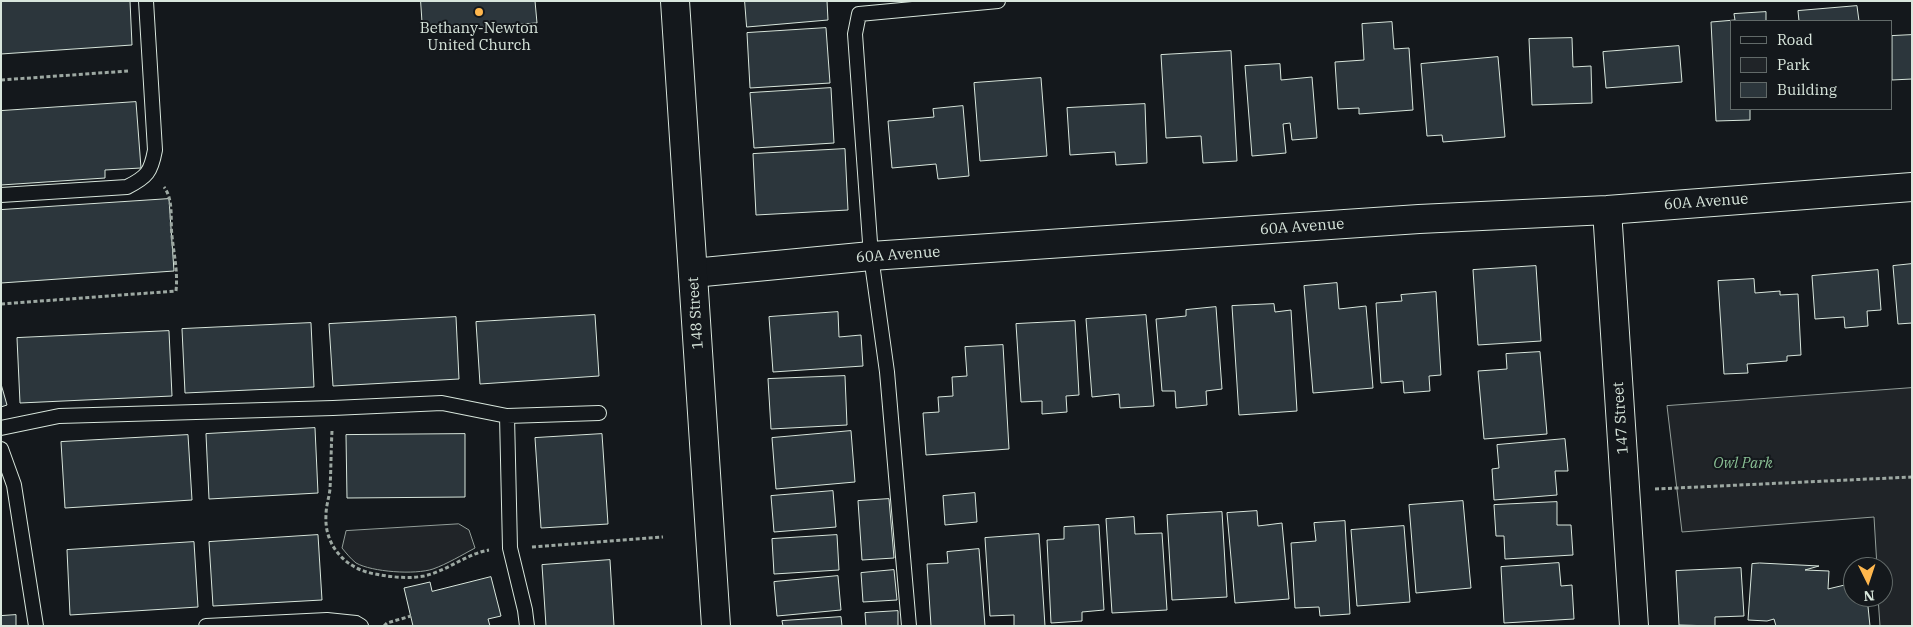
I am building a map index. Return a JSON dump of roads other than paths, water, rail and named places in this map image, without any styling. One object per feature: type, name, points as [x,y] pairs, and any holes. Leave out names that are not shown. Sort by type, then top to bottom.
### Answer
[{"type":"street","name":"148 Street","points":[[675,1],[716,626]]},
{"type":"street","name":"60A Avenue","points":[[693,273],[871,256],[1419,219],[1607,210],[1912,187]]},
{"type":"street","name":"147 Street","points":[[1607,210],[1634,626]]},
{"type":"lane","points":[[1,195],[127,187],[142,180],[152,168],[155,150],[146,1]]},
{"type":"lane","points":[[909,626],[887,372],[871,256],[855,34],[859,14],[998,1]]},
{"type":"lane","points":[[1,428],[59,416],[442,403],[507,416],[599,413]]},
{"type":"lane","points":[[507,416],[510,548],[522,594],[527,626]]},
{"type":"lane","points":[[1,449],[14,485],[36,626]]},
{"type":"lane","points":[[206,626],[327,620],[356,623],[361,626]]},
{"type":"place","name":"Bethany-Newton United Church","points":[[479,12]]},
{"type":"park label","name":"Owl Park","points":[[1743,464]]}]
